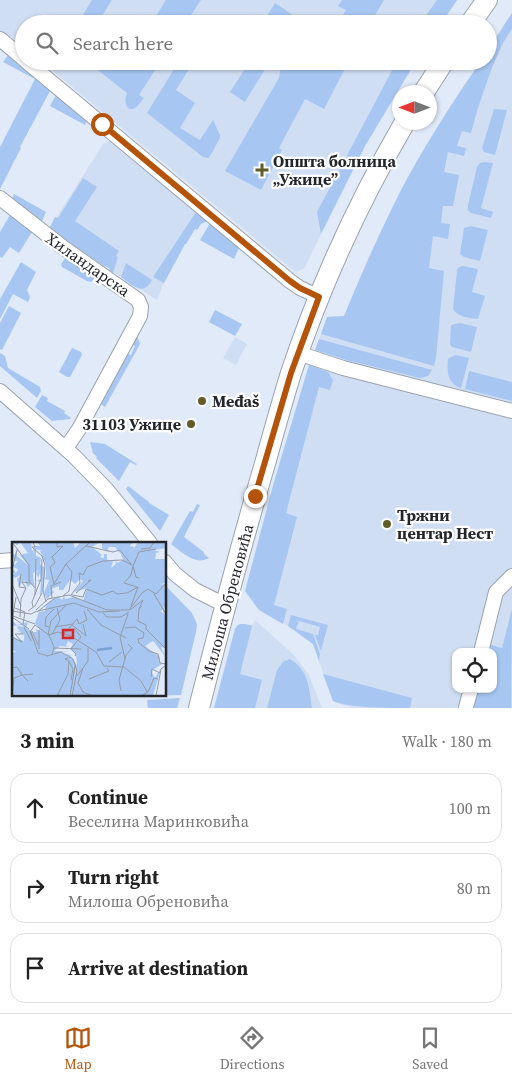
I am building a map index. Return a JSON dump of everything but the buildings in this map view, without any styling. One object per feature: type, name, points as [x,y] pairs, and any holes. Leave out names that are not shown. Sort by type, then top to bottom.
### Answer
[{"type":"street","points":[[476,15],[487,0]]},
{"type":"street","points":[[0,39],[15,52]]},
{"type":"street","points":[[37,70],[290,281],[319,297]]},
{"type":"street","points":[[429,85],[438,70]]},
{"type":"street","name":"Милоша Обреновића","points":[[199,708],[257,487],[298,353],[338,253],[378,170],[401,130]]},
{"type":"street","name":"Хиландарска","points":[[0,198],[64,248],[126,291],[140,303],[140,316],[75,436],[66,448]]},
{"type":"street","points":[[298,353],[343,368],[512,410]]},
{"type":"street","points":[[0,391],[66,448],[106,490],[143,541]]},
{"type":"street","points":[[166,563],[184,582],[195,590],[225,605]]},
{"type":"street","points":[[482,648],[496,592],[512,576]]},
{"type":"street","points":[[466,707],[470,693]]},
{"type":"shaded area","points":[[0,0],[457,0],[447,15],[15,15],[15,39],[11,36],[9,39],[0,31]]},
{"type":"shaded area","points":[[92,0],[112,0],[103,15],[83,15]]},
{"type":"shaded area","points":[[166,0],[201,0],[191,15],[157,15]]},
{"type":"shaded area","points":[[342,0],[384,0],[375,15],[343,15],[346,10],[338,6]]},
{"type":"shaded area","points":[[437,0],[457,0],[447,15],[426,15]]},
{"type":"shaded area","points":[[275,3],[293,15],[268,15]]},
{"type":"shaded area","points":[[512,13],[512,403],[378,370],[315,350],[327,317],[344,316],[369,256],[400,193],[459,93],[475,70],[497,70],[497,36]]},
{"type":"shaded area","points":[[512,13],[512,29],[497,56],[497,36]]},
{"type":"shaded area","points":[[8,55],[15,61],[15,68],[3,62]]},
{"type":"shaded area","points":[[18,70],[26,70],[50,91],[0,189],[0,147],[35,79]]},
{"type":"shaded area","name":"Општа болница „Ужице”","points":[[52,70],[411,70],[402,85],[392,85],[392,101],[365,146],[305,268],[296,272]]},
{"type":"shaded area","points":[[98,70],[155,70],[139,95],[144,98],[134,109],[127,107],[125,99],[127,93]]},
{"type":"shaded area","points":[[173,70],[188,70],[176,90],[195,103],[180,128],[200,140],[213,120],[220,138],[209,158],[203,157],[147,113]]},
{"type":"shaded area","points":[[244,70],[264,70],[245,102],[230,92]]},
{"type":"shaded area","points":[[280,70],[344,70],[324,109],[305,99],[279,148],[282,150],[261,190],[225,171],[279,78]]},
{"type":"shaded area","points":[[392,70],[411,70],[402,85],[392,85],[392,101],[365,146],[321,234],[317,212]]},
{"type":"shaded area","points":[[475,70],[491,70],[471,133],[462,131],[457,146],[466,148],[464,156],[448,152],[444,172],[459,175],[453,206],[443,206],[441,223],[450,224],[448,239],[433,236],[429,268],[444,271],[434,366],[321,334],[327,317],[344,316],[377,239],[399,194],[438,126]]},
{"type":"shaded area","points":[[56,95],[87,121],[85,125],[50,106]]},
{"type":"shaded area","points":[[494,109],[507,110],[495,155],[484,152],[482,148]]},
{"type":"shaded area","points":[[109,141],[201,217],[164,283],[157,300],[51,229],[103,144]]},
{"type":"shaded area","points":[[480,163],[493,163],[481,208],[493,212],[491,218],[471,213],[468,210],[477,167]]},
{"type":"shaded area","points":[[83,178],[97,187],[75,221],[119,251],[116,256],[118,257],[113,273],[109,268],[49,229],[55,217],[58,218]]},
{"type":"shaded area","points":[[14,194],[46,212],[41,223],[12,199]]},
{"type":"shaded area","points":[[196,212],[208,221],[201,224],[197,230],[195,229],[164,283],[153,277]]},
{"type":"shaded area","points":[[10,215],[32,232],[19,253],[10,247],[2,258],[0,257],[0,232]]},
{"type":"shaded area","points":[[210,223],[239,248],[234,259],[200,240]]},
{"type":"shaded area","points":[[471,226],[488,230],[480,261],[464,257],[460,254],[464,228]]},
{"type":"shaded area","points":[[65,258],[95,278],[91,282],[87,281],[62,267],[61,264]]},
{"type":"shaded area","points":[[21,262],[36,272],[27,290],[30,297],[28,302],[13,294],[0,319],[0,299]]},
{"type":"shaded area","points":[[126,263],[152,280],[149,285],[141,289],[137,288],[121,277]]},
{"type":"shaded area","points":[[463,266],[478,269],[472,292],[485,296],[478,319],[468,318],[455,312],[453,309],[457,270]]},
{"type":"shaded area","points":[[9,306],[21,313],[2,350],[0,349],[0,323]]},
{"type":"shaded area","points":[[215,310],[242,324],[235,336],[209,322]]},
{"type":"shaded area","points":[[460,323],[477,327],[471,352],[452,347],[450,344],[451,325]]},
{"type":"shaded area","points":[[137,336],[140,344],[105,407],[101,404],[128,354],[131,355]]},
{"type":"shaded area","points":[[235,337],[247,344],[236,365],[223,358]]},
{"type":"shaded area","points":[[319,339],[432,370],[428,376],[420,378],[346,360],[315,350]]},
{"type":"shaded area","points":[[72,348],[81,352],[82,355],[70,377],[67,377],[59,372]]},
{"type":"shaded area","points":[[0,353],[5,356],[8,368],[40,387],[41,391],[37,398],[0,366]]},
{"type":"shaded area","points":[[456,355],[469,358],[461,388],[450,380],[448,373],[448,359]]},
{"type":"shaded area","name":"Тржни центар Нест","points":[[309,365],[512,415],[512,708],[354,708],[337,703],[333,701],[313,644],[288,626],[259,610],[245,591],[274,482]]},
{"type":"shaded area","points":[[309,365],[328,372],[333,380],[330,390],[319,387],[286,513],[297,517],[274,605],[287,609],[283,624],[259,610],[245,591],[274,482]]},
{"type":"shaded area","points":[[469,371],[512,382],[512,401],[465,389]]},
{"type":"shaded area","points":[[42,395],[48,398],[47,401],[65,411],[64,413],[71,418],[52,421],[35,407]]},
{"type":"shaded area","points":[[90,442],[105,444],[137,464],[130,462],[119,481],[96,458]]},
{"type":"shaded area","points":[[128,486],[149,503],[169,515],[160,531],[126,489]]},
{"type":"shaded area","points":[[197,504],[200,505],[184,537],[209,558],[204,560],[189,557],[171,544],[190,511],[193,512]]},
{"type":"shaded area","points":[[166,586],[192,613],[197,624],[181,695],[166,695]]},
{"type":"shaded area","points":[[512,609],[511,708],[472,708],[476,693],[497,693],[497,648],[488,648],[488,644],[502,648]]},
{"type":"shaded area","points":[[291,615],[328,625],[321,651],[315,635],[318,635],[320,627],[299,621],[296,629],[313,634],[320,654],[319,661],[313,644],[288,626]]},
{"type":"shaded area","points":[[255,620],[294,655],[309,675],[322,708],[214,708],[235,629],[240,624],[252,625]]},
{"type":"shaded area","points":[[240,624],[252,626],[240,674],[262,680],[255,708],[214,708],[235,629]]},
{"type":"shaded area","points":[[290,659],[305,674],[312,708],[267,708],[277,670],[283,662]]},
{"type":"shaded area","points":[[323,674],[412,698],[410,708],[359,706],[333,701]]},
{"type":"shaded area","points":[[180,698],[177,708],[148,708],[147,700]]},
{"type":"place","name":"Општа болница „Ужице”","points":[[262,170]]},
{"type":"place","name":"Međaš","points":[[202,401]]},
{"type":"place","name":"31103 Ужице","points":[[191,424]]},
{"type":"place","name":"Тржни центар Нест","points":[[387,524]]},
{"type":"route","points":[[102,124],[290,281],[319,297],[291,373],[255,496]]}]
